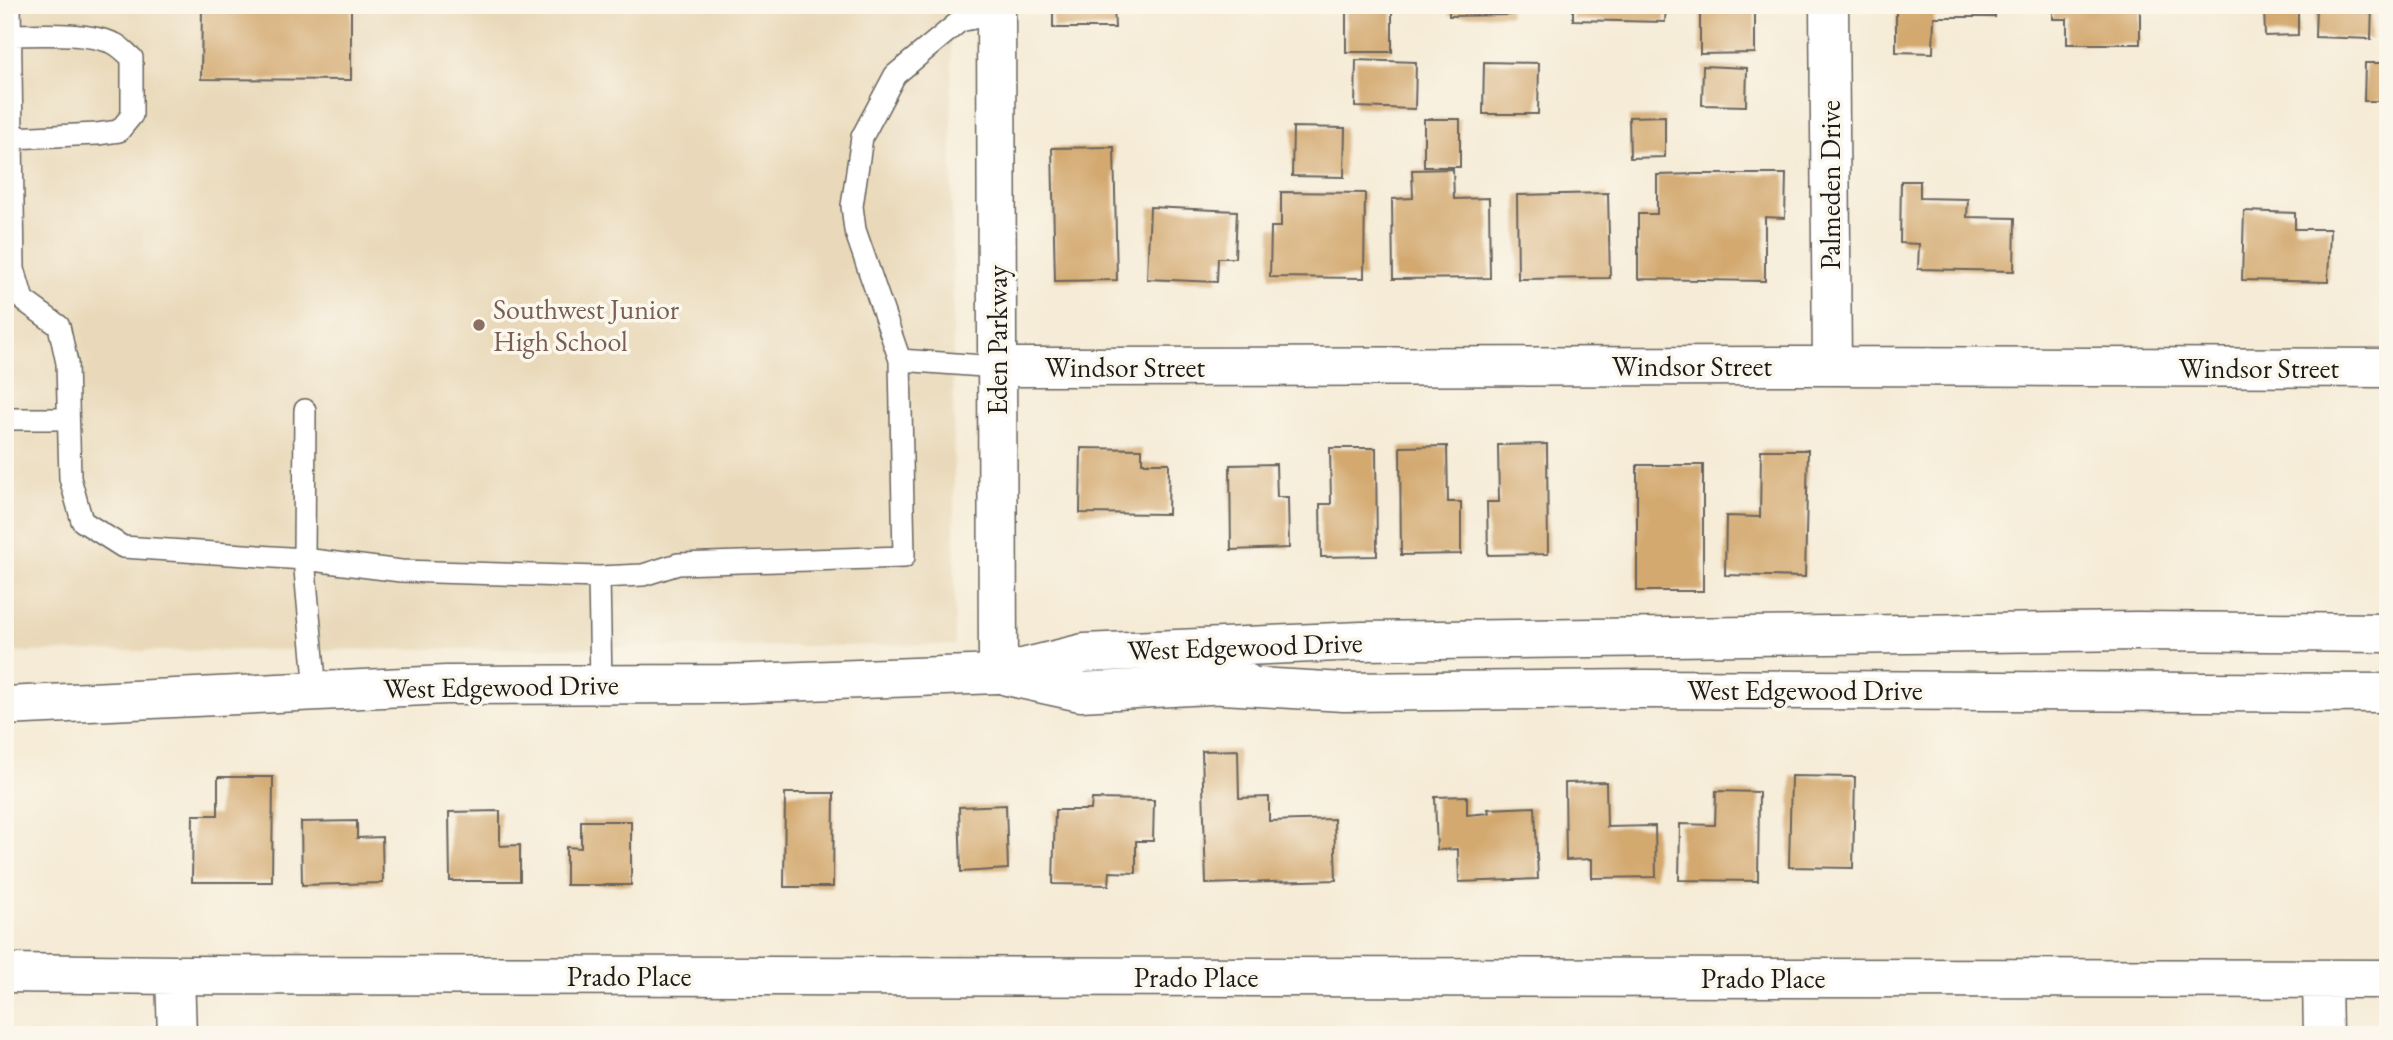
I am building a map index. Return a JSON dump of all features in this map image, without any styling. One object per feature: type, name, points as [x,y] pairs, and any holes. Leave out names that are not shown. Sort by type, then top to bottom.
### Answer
[{"type":"street","name":"Palmeden Drive","points":[[1829,5],[1832,366]]},
{"type":"street","name":"Eden Parkway","points":[[996,9],[998,674]]},
{"type":"street","name":"Windsor Street","points":[[997,367],[2388,368]]},
{"type":"street","name":"West Edgewood Drive","points":[[5,706],[446,685],[737,683],[998,674],[1084,653],[1362,640],[2137,631],[2388,633]]},
{"type":"street","name":"West Edgewood Drive","points":[[998,674],[1080,692],[1222,685],[1407,669],[1621,639]]},
{"type":"street","name":"West Edgewood Drive","points":[[1222,685],[1344,692],[1658,689],[2388,693]]},
{"type":"street","name":"Prado Place","points":[[5,973],[2388,979]]},
{"type":"street","points":[[175,975],[177,1035]]},
{"type":"street","points":[[2322,979],[2323,1035]]},
{"type":"lane","points":[[10,5],[8,35],[12,138],[9,181],[14,269],[23,300],[59,326],[67,363],[70,478],[82,521],[123,547],[304,559],[401,571],[599,577],[643,575],[678,564],[904,557],[900,360],[855,230],[852,206],[862,136],[895,75],[960,21],[996,9]]},
{"type":"lane","points":[[8,35],[101,39],[118,46],[132,58],[132,115],[119,131],[12,138]]},
{"type":"lane","points":[[900,360],[997,367]]},
{"type":"lane","points":[[304,410],[304,559],[316,691]]},
{"type":"lane","points":[[5,419],[68,419]]},
{"type":"lane","points":[[599,577],[601,684]]},
{"type":"shaded area","name":"Southwest Junior High School","points":[[5,5],[951,5],[955,645],[5,652]]},
{"type":"building","points":[[202,5],[351,5],[351,80],[201,79]]},
{"type":"building","points":[[1053,5],[1114,5],[1115,28],[1053,28]]},
{"type":"building","points":[[1147,5],[1214,5],[1214,11],[1147,10]]},
{"type":"building","points":[[1346,5],[1392,5],[1392,52],[1346,52]]},
{"type":"building","points":[[1449,5],[1509,5],[1510,15],[1449,16]]},
{"type":"building","points":[[1573,5],[1666,5],[1665,22],[1573,20]]},
{"type":"building","points":[[1700,5],[1755,5],[1755,53],[1700,54]]},
{"type":"building","points":[[1896,5],[1995,5],[1995,17],[1934,17],[1933,53],[1896,52]]},
{"type":"building","points":[[2053,5],[2140,5],[2140,44],[2067,44],[2067,19],[2053,19]]},
{"type":"building","points":[[2264,5],[2298,5],[2298,35],[2265,36]]},
{"type":"building","points":[[2316,5],[2372,5],[2371,39],[2315,37]]},
{"type":"building","points":[[1356,60],[1416,62],[1415,109],[1355,107]]},
{"type":"building","points":[[1484,62],[1539,63],[1538,114],[1483,114]]},
{"type":"building","points":[[2365,63],[2388,63],[2388,101],[2364,101]]},
{"type":"building","points":[[1703,66],[1747,68],[1746,106],[1702,105]]},
{"type":"building","points":[[1665,116],[1665,157],[1630,158],[1629,117]]},
{"type":"building","points":[[1424,119],[1460,119],[1460,167],[1424,167]]},
{"type":"building","points":[[1293,127],[1345,128],[1344,177],[1292,176]]},
{"type":"building","points":[[1114,147],[1117,280],[1055,281],[1052,148]]},
{"type":"building","points":[[1453,169],[1454,199],[1489,198],[1490,278],[1393,279],[1392,199],[1413,198],[1412,170]]},
{"type":"building","points":[[1786,174],[1785,218],[1765,217],[1765,281],[1638,279],[1638,214],[1657,214],[1657,175]]},
{"type":"building","points":[[1901,181],[1920,181],[1920,198],[1968,199],[1967,217],[2015,218],[2014,271],[1918,269],[1919,244],[1900,243]]},
{"type":"building","points":[[1281,192],[1365,193],[1364,278],[1270,277],[1271,227],[1281,227]]},
{"type":"building","points":[[1608,193],[1610,278],[1518,279],[1517,195]]},
{"type":"building","points":[[1150,207],[1237,211],[1235,258],[1218,258],[1217,282],[1147,279]]},
{"type":"building","points":[[2244,211],[2295,213],[2295,229],[2330,229],[2328,282],[2242,280]]},
{"type":"building","points":[[1547,444],[1548,554],[1488,555],[1487,502],[1499,502],[1498,445]]},
{"type":"building","points":[[1447,446],[1448,502],[1461,502],[1461,554],[1401,555],[1400,447]]},
{"type":"building","points":[[1081,448],[1142,449],[1142,463],[1169,463],[1168,514],[1080,513]]},
{"type":"building","points":[[1330,448],[1376,448],[1377,556],[1321,557],[1320,504],[1331,504]]},
{"type":"building","points":[[1761,450],[1808,450],[1805,577],[1725,575],[1726,516],[1760,517]]},
{"type":"building","points":[[1276,464],[1277,497],[1288,497],[1289,548],[1231,550],[1230,465]]},
{"type":"building","points":[[1637,465],[1703,465],[1703,591],[1637,591]]},
{"type":"building","points":[[1238,750],[1239,798],[1269,797],[1269,821],[1334,819],[1336,880],[1206,884],[1202,751]]},
{"type":"building","points":[[1791,776],[1855,777],[1853,868],[1789,867]]},
{"type":"building","points":[[218,777],[273,777],[272,882],[192,882],[193,815],[218,815]]},
{"type":"building","points":[[1606,782],[1607,827],[1655,826],[1656,877],[1592,878],[1592,859],[1566,860],[1565,783]]},
{"type":"building","points":[[1716,791],[1759,792],[1758,881],[1679,880],[1680,824],[1715,825]]},
{"type":"building","points":[[785,793],[834,793],[833,887],[784,887]]},
{"type":"building","points":[[1467,796],[1467,815],[1489,813],[1488,809],[1535,807],[1538,879],[1459,882],[1458,849],[1437,850],[1435,797]]},
{"type":"building","points":[[1092,799],[1154,800],[1153,841],[1136,841],[1136,873],[1110,872],[1109,885],[1053,884],[1055,810],[1091,810]]},
{"type":"building","points":[[1006,805],[1008,869],[961,872],[959,807]]},
{"type":"building","points":[[500,811],[500,846],[520,845],[520,881],[450,881],[449,812]]},
{"type":"building","points":[[357,821],[357,838],[382,837],[383,883],[302,885],[301,822]]},
{"type":"building","points":[[581,821],[631,821],[631,885],[566,885],[566,847],[581,848]]},
{"type":"place","name":"Southwest Junior High School","points":[[479,325]]}]
